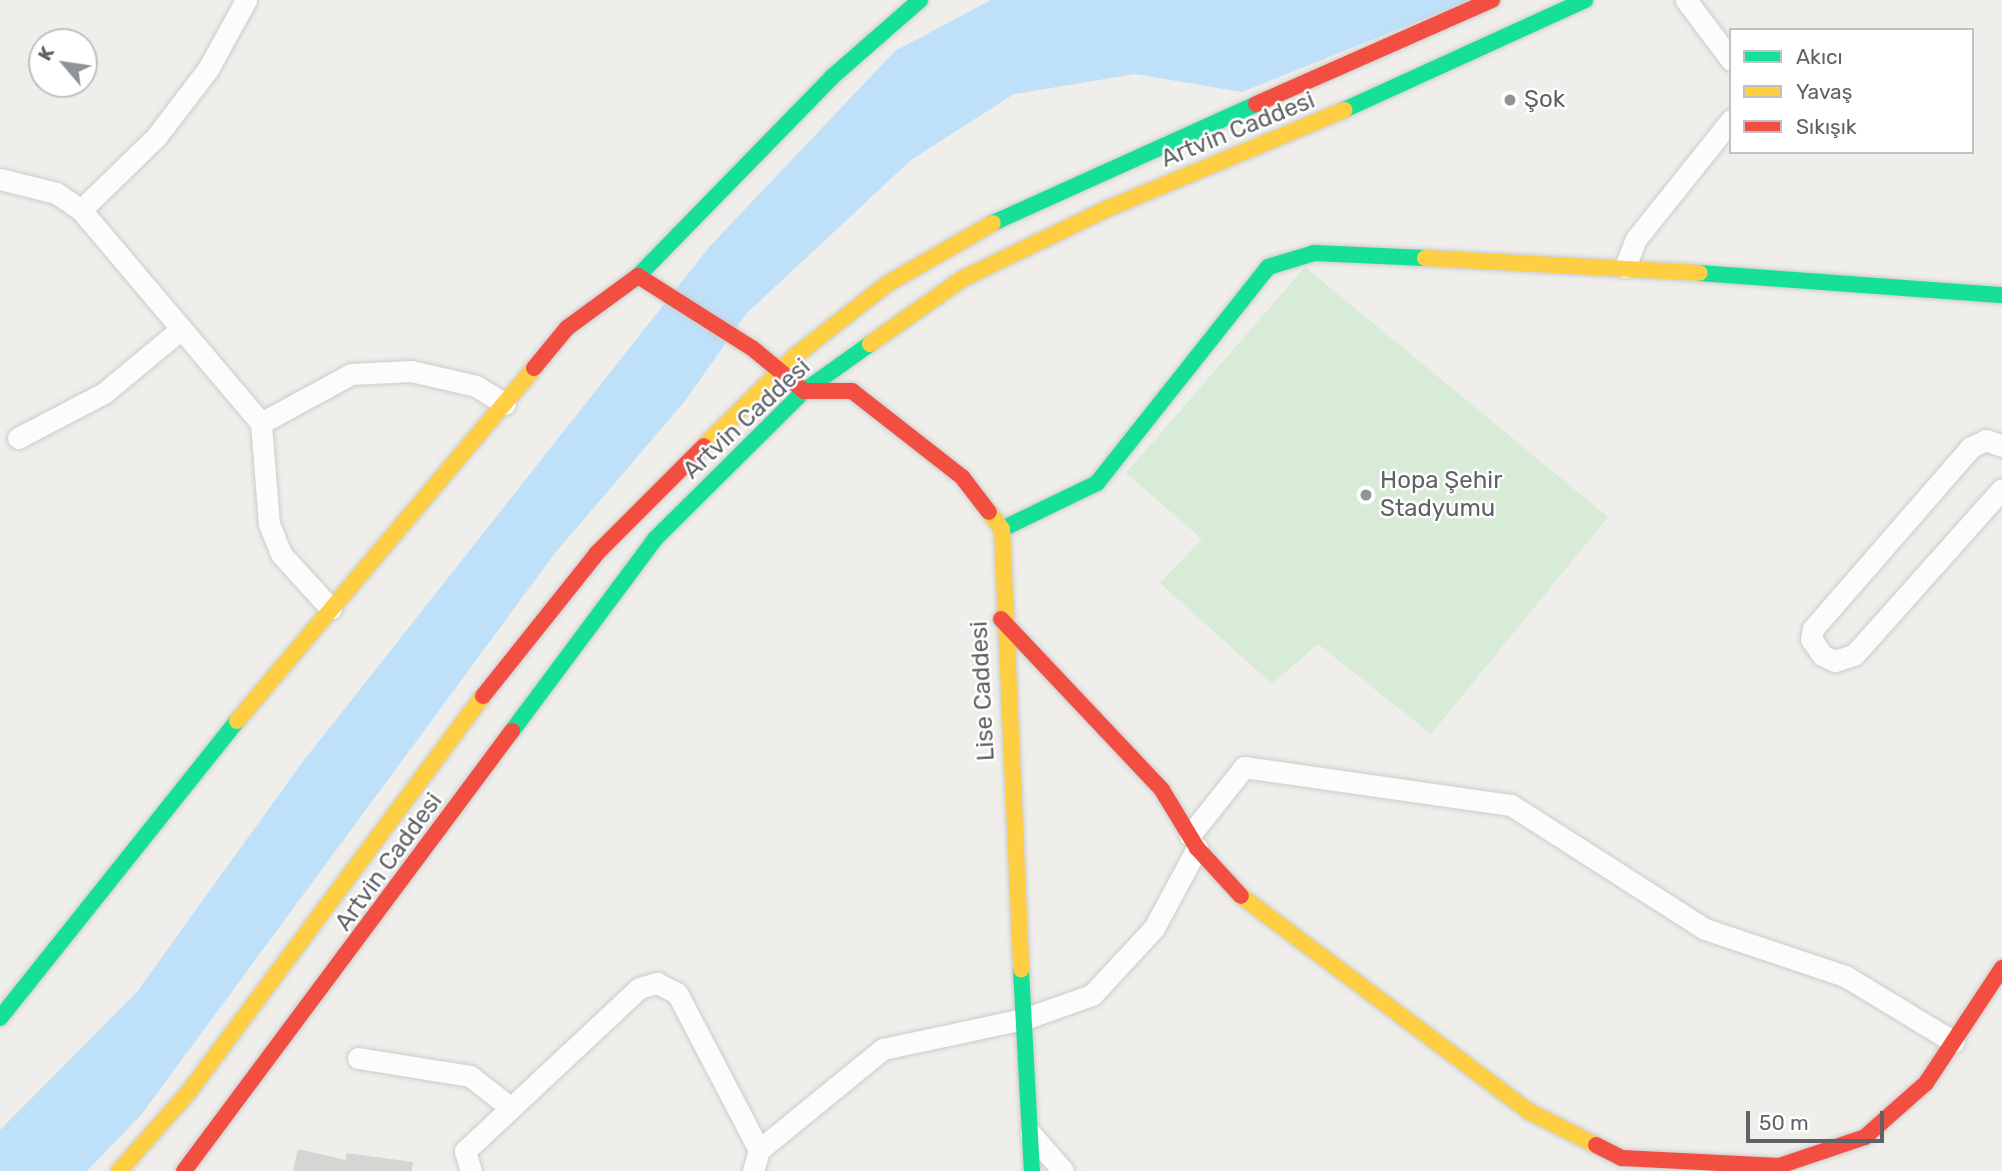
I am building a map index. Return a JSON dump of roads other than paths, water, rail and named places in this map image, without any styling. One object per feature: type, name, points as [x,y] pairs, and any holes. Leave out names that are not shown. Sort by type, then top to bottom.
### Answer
[{"type":"main road","points":[[0,1018],[173,794],[567,328],[638,276],[832,77],[920,0]]},
{"type":"main road","name":"Artvin Caddesi","points":[[119,1171],[188,1093],[412,784],[597,553],[781,369],[887,284],[1020,208],[1492,0]]},
{"type":"main road","name":"Artvin Caddesi","points":[[184,1171],[655,539],[804,391],[962,279],[1109,208],[1433,74],[1585,0]]},
{"type":"main road","points":[[638,276],[752,348],[781,369],[804,391],[852,391],[962,477],[1002,530],[1097,482],[1268,267],[1314,253],[1625,267],[2002,295]]},
{"type":"main road","name":"Lise Caddesi","points":[[1002,530],[1001,619],[1027,1018],[1032,1171]]},
{"type":"main road","points":[[1001,619],[1162,790],[1193,841],[1236,891],[1320,961],[1528,1111],[1622,1158],[1790,1167],[1866,1137],[1926,1083],[2002,968]]},
{"type":"street","points":[[81,210],[156,137],[208,69],[246,0]]},
{"type":"street","points":[[1686,0],[1729,57]]},
{"type":"street","points":[[1625,267],[1636,239],[1729,123]]},
{"type":"street","points":[[0,179],[56,193],[81,210],[261,423],[268,524],[281,554],[331,609]]},
{"type":"street","points":[[18,438],[104,393],[181,329]]},
{"type":"street","points":[[261,423],[351,374],[411,370],[477,386],[505,404]]},
{"type":"street","points":[[2002,446],[1986,440],[1971,447],[1813,629],[1811,639],[1822,655],[1835,661],[1854,655],[2002,489]]},
{"type":"street","points":[[471,1171],[465,1151],[639,988],[657,983],[677,993],[756,1161],[883,1049],[1027,1018],[1092,995],[1127,964],[1229,778],[1244,768],[1511,805],[1705,929],[1845,976],[1954,1042]]},
{"type":"street","points":[[358,1058],[470,1076],[511,1108]]},
{"type":"street","points":[[1031,1134],[1063,1171]]},
{"type":"water","points":[[991,0],[1471,0],[1242,92],[1135,74],[1014,94],[911,160],[747,313],[684,402],[555,553],[141,1115],[87,1171],[0,1171],[0,1130],[136,993],[301,764],[710,246],[895,51]]},
{"type":"place","name":"Şok","points":[[1510,100]]},
{"type":"place","name":"Hopa Şehir Stadyumu","points":[[1366,495]]}]
